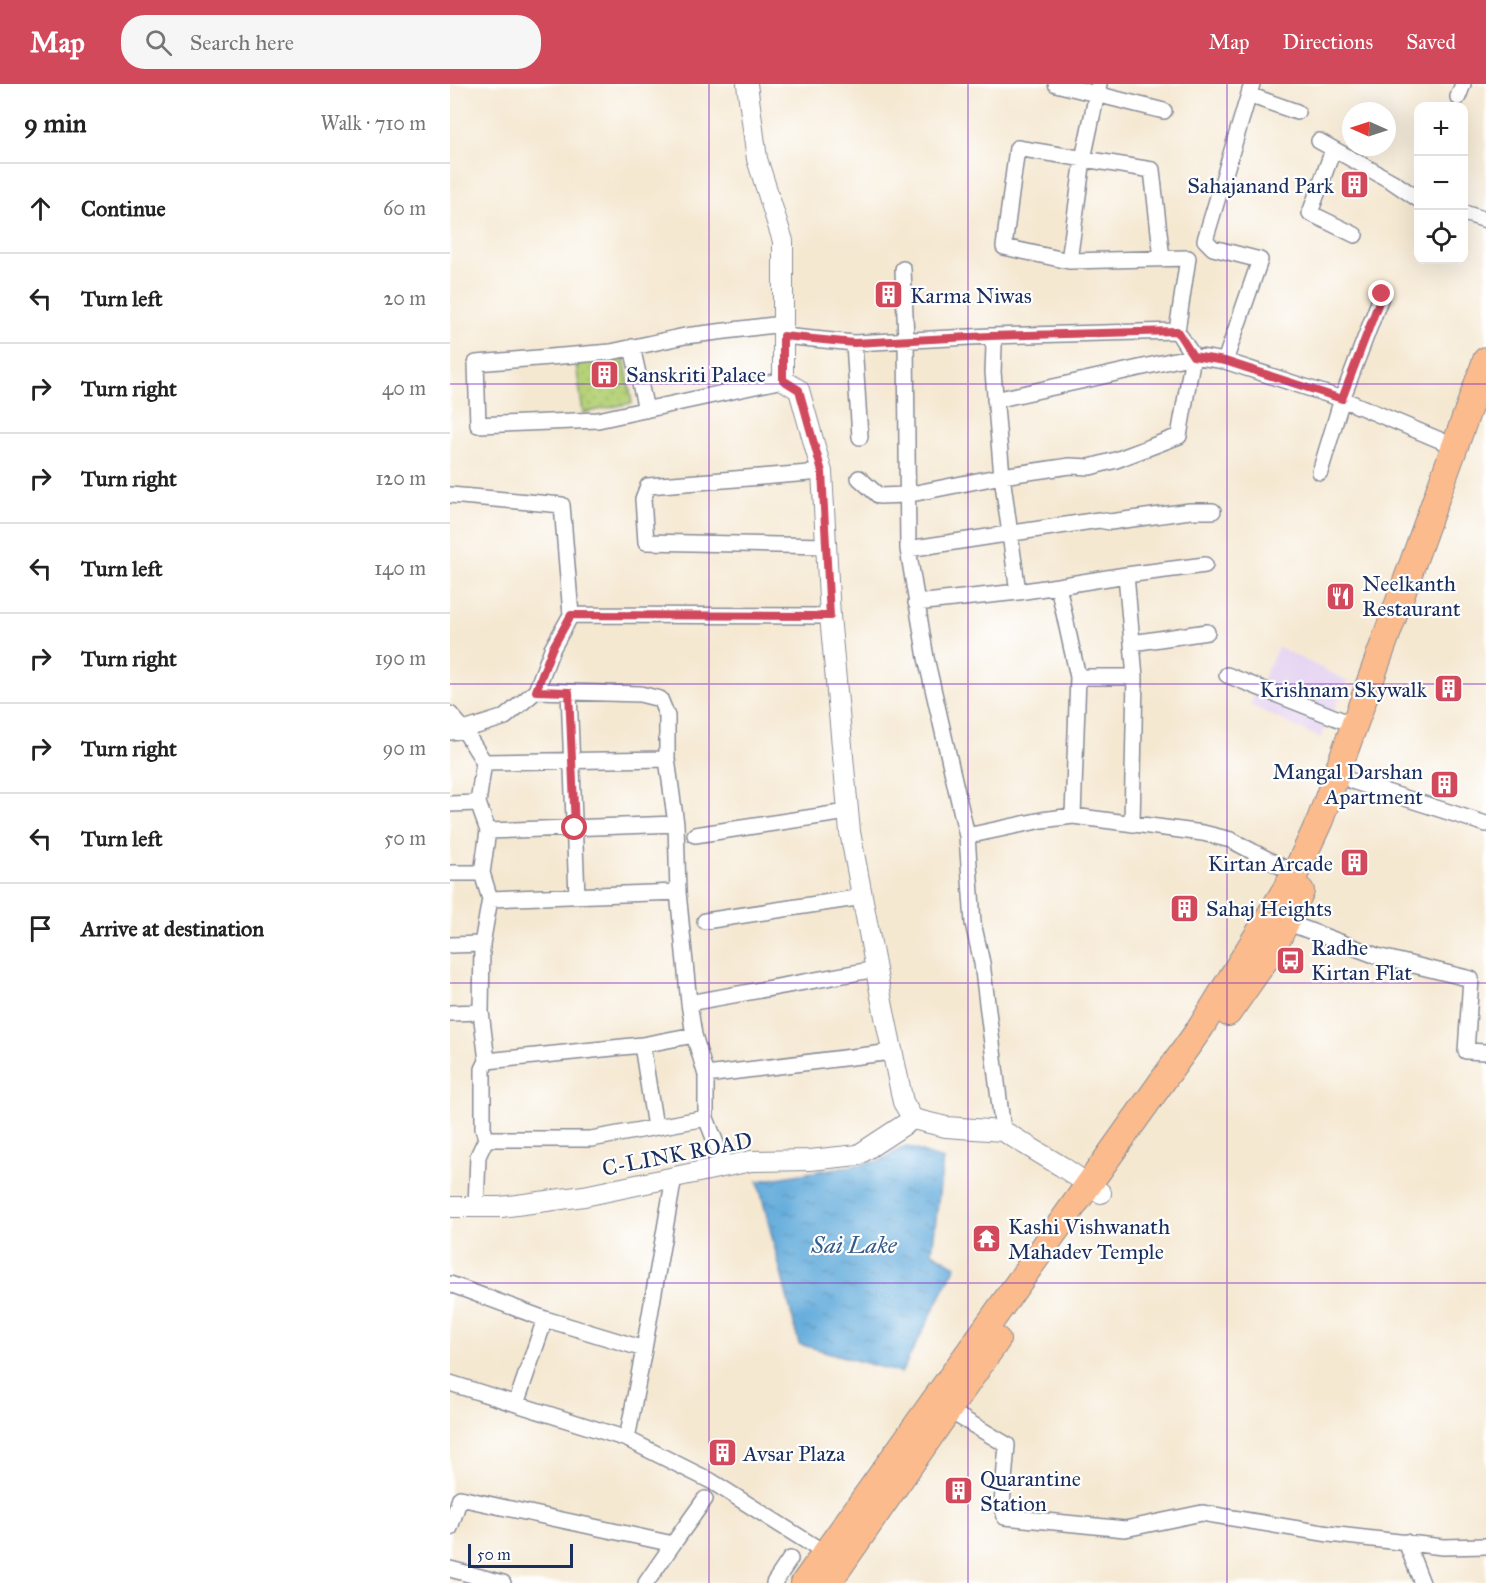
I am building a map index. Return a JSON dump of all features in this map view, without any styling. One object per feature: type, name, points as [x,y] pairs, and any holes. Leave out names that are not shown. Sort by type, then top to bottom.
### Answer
[{"type":"highway","points":[[1094,1189],[1201,1027],[1295,874],[1320,820],[1486,360]]},
{"type":"highway","points":[[804,1583],[940,1405],[1094,1189],[1273,949],[1345,802],[1428,562],[1486,406]]},
{"type":"highway","points":[[828,1583],[940,1405]]},
{"type":"street","points":[[747,84],[757,159],[783,241],[783,380]]},
{"type":"street","points":[[1056,84],[1098,89],[1164,111]]},
{"type":"street","points":[[1069,261],[1083,159],[1098,89]]},
{"type":"street","points":[[1225,361],[1260,260],[1214,248],[1205,240],[1251,89],[1297,112]]},
{"type":"street","points":[[1319,141],[1414,196]]},
{"type":"street","points":[[859,478],[879,496],[906,495],[1002,476],[1070,466],[1090,467],[1116,460],[1179,436],[1193,356],[1177,331],[1188,258],[1162,259],[1069,261],[1004,247],[1017,148],[1152,170],[1162,259]]},
{"type":"street","points":[[1333,150],[1310,213],[1355,235]]},
{"type":"street","points":[[1468,214],[1486,220]]},
{"type":"street","points":[[903,269],[908,549],[926,658],[967,836],[973,922],[982,963],[1003,1131]]},
{"type":"street","points":[[1320,472],[1342,399],[1382,294]]},
{"type":"street","points":[[1094,1189],[1003,1131],[946,1127],[914,1119],[903,1102],[848,812],[830,616],[822,472],[799,390],[783,380],[598,420],[478,425],[476,363],[611,352],[685,336],[783,330],[854,343],[906,339],[1177,331]]},
{"type":"street","points":[[990,336],[994,346],[993,372],[1002,476],[1018,592]]},
{"type":"street","points":[[854,343],[860,437]]},
{"type":"street","points":[[632,348],[646,410]]},
{"type":"street","points":[[995,400],[1193,356],[1225,361],[1342,399],[1454,446]]},
{"type":"street","points":[[822,472],[648,486],[643,499],[646,542],[826,546]]},
{"type":"street","points":[[450,495],[562,505],[571,615],[552,649],[536,691],[505,717],[457,731]]},
{"type":"street","points":[[908,549],[1099,520],[1110,522],[1190,511],[1213,511]]},
{"type":"street","points":[[916,603],[1018,592],[1205,565]]},
{"type":"street","points":[[1126,575],[1135,677],[1132,824]]},
{"type":"street","points":[[1058,586],[1078,677],[1073,816]]},
{"type":"street","points":[[571,615],[830,616]]},
{"type":"street","points":[[1132,643],[1207,632]]},
{"type":"street","points":[[1227,675],[1354,725]]},
{"type":"street","points":[[1078,677],[1135,677]]},
{"type":"street","points":[[536,691],[640,694],[660,699],[666,716],[667,759],[676,824],[678,892],[689,1004],[694,1035],[706,1075],[706,1118],[725,1166]]},
{"type":"street","points":[[569,692],[577,896]]},
{"type":"street","points":[[450,714],[457,731],[484,762],[478,803],[488,831],[482,873],[490,898],[482,944],[481,1012],[487,1061],[483,1069],[483,1128],[486,1139],[478,1156],[476,1207]]},
{"type":"street","points":[[484,762],[667,759]]},
{"type":"street","points":[[1352,781],[1486,824]]},
{"type":"street","points":[[450,804],[478,803]]},
{"type":"street","points":[[694,835],[848,812]]},
{"type":"street","points":[[967,836],[1042,820],[1073,816],[1203,833],[1231,840],[1295,874]]},
{"type":"street","points":[[488,831],[676,824]]},
{"type":"street","points":[[450,873],[482,873]]},
{"type":"street","points":[[490,898],[678,892]]},
{"type":"street","points":[[705,921],[863,897]]},
{"type":"street","points":[[1286,922],[1377,956],[1471,979],[1466,1051],[1486,1052]]},
{"type":"street","points":[[450,945],[482,944]]},
{"type":"street","points":[[689,1004],[876,969]]},
{"type":"street","points":[[450,1013],[481,1012]]},
{"type":"street","points":[[487,1061],[642,1045],[694,1035]]},
{"type":"street","points":[[642,1045],[655,1127]]},
{"type":"street","points":[[706,1075],[892,1052]]},
{"type":"street","points":[[486,1139],[591,1139],[706,1118]]},
{"type":"street","name":"C-LINK ROAD","points":[[450,1207],[501,1207],[585,1196],[751,1161],[810,1160],[858,1155],[914,1119]]},
{"type":"street","points":[[627,1439],[674,1177]]},
{"type":"street","points":[[450,1284],[544,1318],[644,1349]]},
{"type":"street","points":[[516,1404],[544,1318]]},
{"type":"street","points":[[450,1383],[627,1439],[711,1481],[825,1553]]},
{"type":"street","points":[[940,1405],[1007,1445],[1002,1504],[1005,1517],[1125,1529],[1202,1513],[1329,1534],[1443,1547],[1486,1546]]},
{"type":"street","points":[[450,1528],[460,1498],[673,1544]]},
{"type":"street","points":[[646,1583],[705,1498]]},
{"type":"street","points":[[1406,1542],[1422,1583]]},
{"type":"street","points":[[774,1583],[790,1559]]},
{"type":"street","points":[[450,1569],[503,1583]]},
{"type":"shaded area","points":[[1278,647],[1348,681],[1320,738],[1250,705]]},
{"type":"green space","points":[[624,357],[632,403],[583,413],[576,364]]},
{"type":"water","name":"Sai Lake","points":[[905,1146],[943,1160],[932,1252],[956,1266],[901,1373],[799,1344],[758,1181],[880,1161]]},
{"type":"place","name":"Sahajanand Park","points":[[1355,185]]},
{"type":"place","name":"Karma Niwas","points":[[889,295]]},
{"type":"place","name":"Sanskriti Palace","points":[[605,374]]},
{"type":"place","name":"Neelkanth Restaurant","points":[[1341,596]]},
{"type":"place","name":"Krishnam Skywalk","points":[[1448,689]]},
{"type":"place","name":"Mangal Darshan Apartment","points":[[1444,784]]},
{"type":"place","name":"Kirtan Arcade","points":[[1354,863]]},
{"type":"place","name":"Sahaj Heights","points":[[1185,908]]},
{"type":"place","name":"Radhe Kirtan Flat","points":[[1290,960]]},
{"type":"place","name":"Kashi Vishwanath Mahadev Temple","points":[[987,1239]]},
{"type":"place","name":"Avsar Plaza","points":[[722,1453]]},
{"type":"place","name":"Quarantine Station","points":[[959,1491]]},
{"type":"route","points":[[575,828],[569,692],[536,691],[552,649],[571,615],[830,616],[822,472],[799,390],[783,380],[783,336],[854,343],[906,339],[1177,331],[1193,356],[1225,361],[1342,399],[1382,294]]}]
